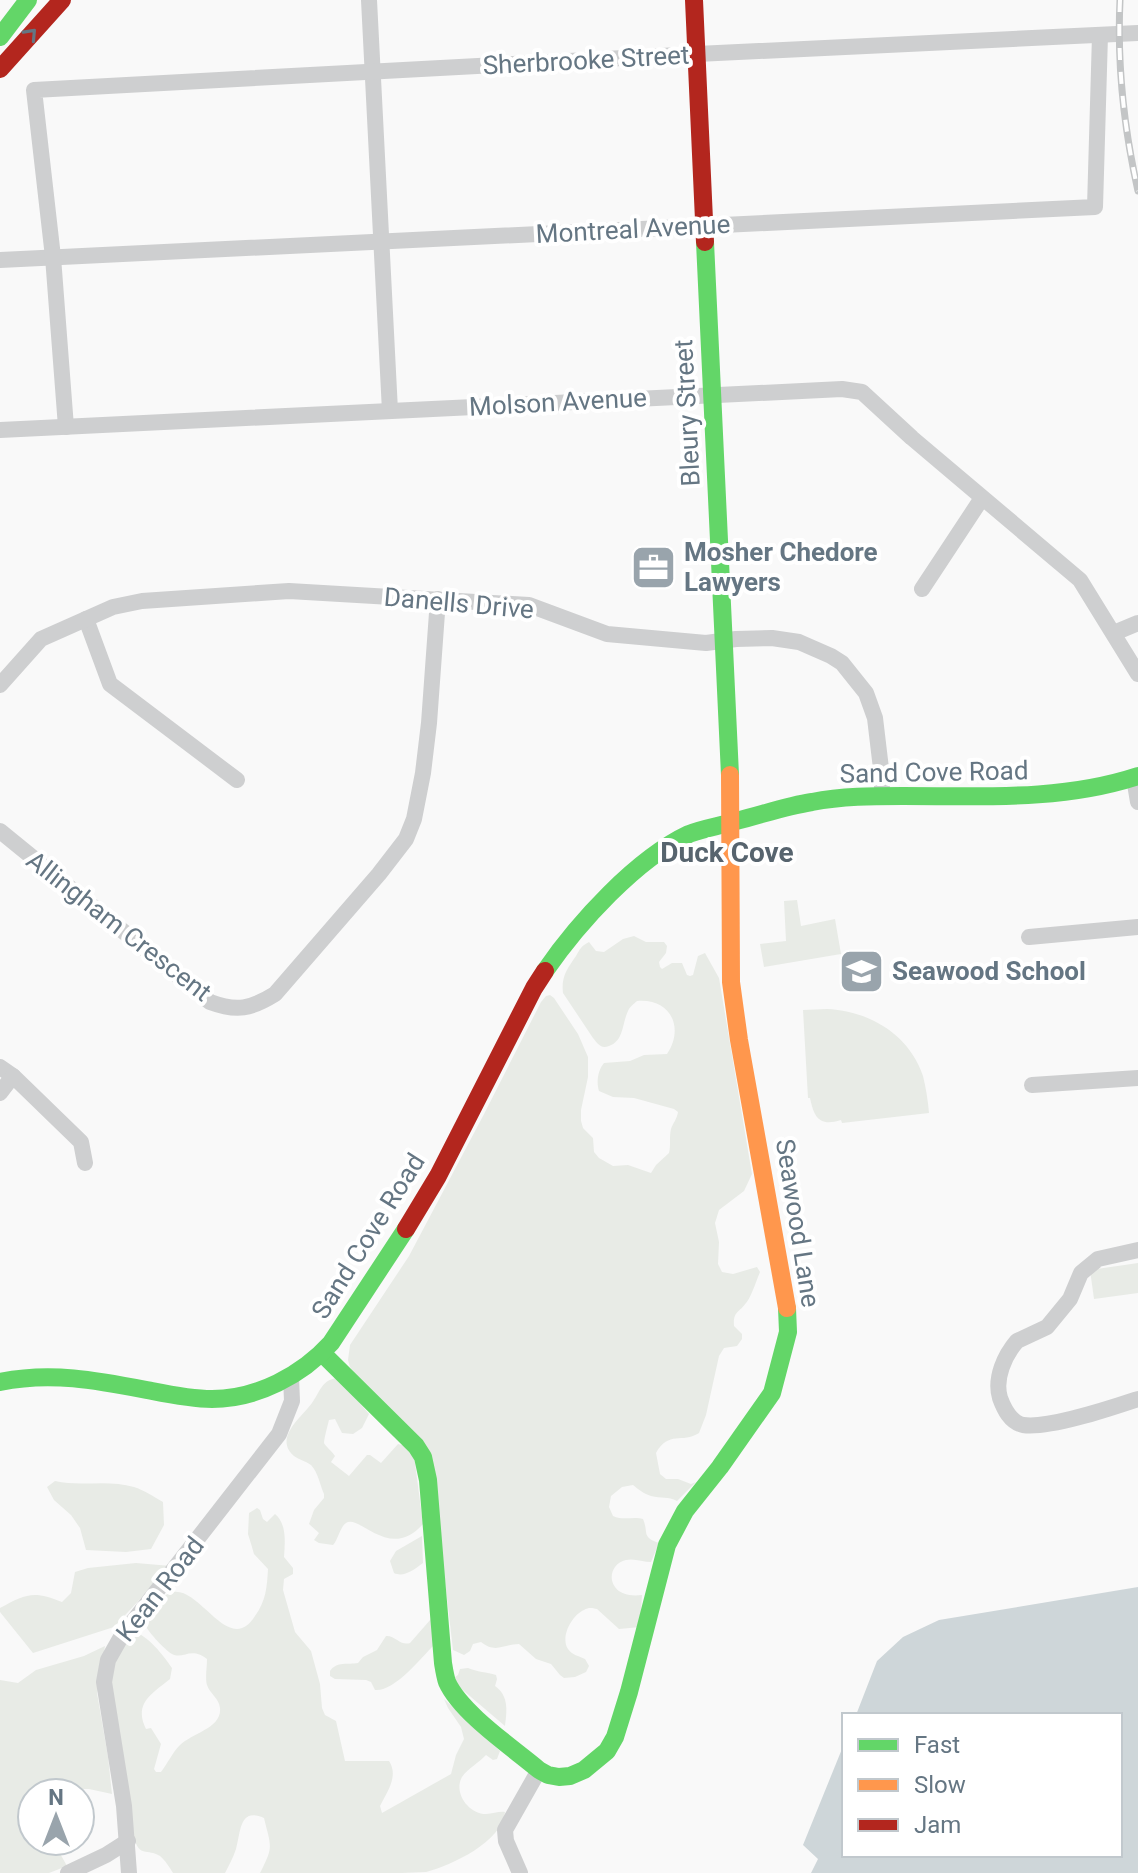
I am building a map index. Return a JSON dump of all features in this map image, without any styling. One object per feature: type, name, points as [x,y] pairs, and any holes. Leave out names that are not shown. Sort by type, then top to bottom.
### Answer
[{"type":"main road","points":[[0,37],[28,0]]},
{"type":"main road","points":[[0,69],[62,0]]},
{"type":"main road","name":"Bleury Street","points":[[694,0],[731,823]]},
{"type":"main road","name":"Sand Cove Road","points":[[0,1382],[19,1376],[61,1375],[180,1397],[216,1399],[246,1393],[291,1377],[307,1366],[322,1353],[343,1326],[425,1199],[543,974],[584,919],[615,888],[664,849],[692,833],[806,803],[882,796],[1042,796],[1089,790],[1136,777]]},
{"type":"main road","name":"Seawood Lane","points":[[539,1770],[559,1777],[584,1770],[607,1751],[615,1737],[667,1545],[685,1511],[772,1393],[788,1332],[789,1317],[731,982],[731,823]]},
{"type":"main road","points":[[322,1353],[421,1452],[428,1480],[447,1681],[471,1711],[539,1770]]},
{"type":"street","points":[[369,0],[390,411]]},
{"type":"street","name":"Sherbrooke Street","points":[[53,257],[34,90],[1138,33]]},
{"type":"street","name":"Montreal Avenue","points":[[0,260],[1095,207],[1100,35]]},
{"type":"street","points":[[53,257],[66,427]]},
{"type":"street","name":"Molson Avenue","points":[[0,430],[842,389],[862,392],[1080,580],[1138,674]]},
{"type":"street","points":[[922,589],[982,498]]},
{"type":"street","name":"Danells Drive","points":[[0,685],[41,639],[113,607],[142,601],[289,591],[529,605],[607,634],[706,643],[772,638],[818,649],[842,663],[866,693],[875,718],[882,796]]},
{"type":"street","name":"Allingham Crescent","points":[[0,831],[210,1002],[238,1008],[258,1005],[275,994],[406,839],[414,819],[423,773],[438,599]]},
{"type":"street","points":[[86,619],[110,684],[237,780]]},
{"type":"street","points":[[1114,633],[1138,623]]},
{"type":"street","points":[[1136,777],[1138,802]]},
{"type":"street","points":[[1029,937],[1138,927]]},
{"type":"street","points":[[0,1093],[6,1072],[81,1142],[85,1163]]},
{"type":"street","points":[[1032,1085],[1138,1078]]},
{"type":"street","points":[[1138,1250],[1098,1259],[1081,1273],[1070,1299],[1047,1327],[1014,1345],[1002,1363],[999,1394],[1009,1417],[1021,1425],[1095,1413],[1138,1399]]},
{"type":"street","name":"Kean Road","points":[[129,1873],[124,1806],[105,1690],[104,1675],[108,1660],[121,1637],[279,1434],[292,1401],[291,1377]]},
{"type":"street","points":[[520,1873],[506,1841],[505,1830],[539,1770]]},
{"type":"street","points":[[68,1873],[128,1841]]},
{"type":"shaded area","points":[[797,900],[801,926],[835,919],[841,954],[764,967],[760,944],[786,941],[784,901]]},
{"type":"shaded area","points":[[634,936],[646,942],[664,942],[666,953],[659,962],[662,969],[672,963],[682,963],[687,975],[693,975],[698,956],[705,953],[719,978],[752,1174],[744,1191],[719,1210],[715,1223],[719,1242],[718,1264],[722,1272],[733,1274],[757,1267],[760,1272],[750,1297],[734,1317],[734,1326],[742,1334],[742,1339],[737,1346],[724,1348],[719,1356],[699,1433],[671,1439],[656,1453],[660,1474],[666,1479],[691,1484],[696,1482],[677,1501],[648,1495],[633,1485],[622,1487],[611,1496],[609,1507],[613,1516],[643,1519],[648,1536],[659,1543],[651,1562],[626,1560],[614,1568],[612,1575],[615,1587],[621,1592],[642,1595],[640,1627],[619,1629],[597,1609],[589,1608],[580,1613],[568,1627],[565,1639],[570,1651],[585,1659],[589,1666],[586,1672],[564,1678],[551,1664],[536,1659],[519,1644],[496,1648],[481,1642],[473,1644],[464,1655],[453,1650],[434,1485],[348,1360],[350,1345],[409,1256],[546,996],[554,998],[578,1034],[588,1057],[581,1121],[583,1128],[593,1138],[594,1152],[613,1166],[628,1165],[651,1173],[669,1153],[671,1129],[678,1112],[634,1098],[613,1097],[599,1091],[598,1080],[604,1063],[667,1054],[675,1034],[671,1016],[658,1004],[637,1001],[629,1009],[617,1040],[604,1047],[593,1038],[563,993],[565,973],[584,945],[589,942],[596,951],[604,952],[623,939]]},
{"type":"shaded area","points":[[827,1009],[858,1014],[898,1037],[917,1061],[923,1076],[929,1113],[842,1123],[841,1120],[827,1122],[819,1119],[808,1098],[803,1010]]},
{"type":"shaded area","points":[[1138,1263],[1138,1293],[1094,1299],[1090,1270]]},
{"type":"shaded area","points":[[338,1378],[369,1414],[362,1428],[353,1434],[342,1433],[335,1419],[329,1420],[324,1443],[335,1456],[331,1462],[349,1476],[367,1455],[381,1463],[398,1444],[413,1448],[423,1524],[411,1534],[399,1539],[388,1538],[352,1522],[344,1525],[333,1545],[314,1540],[319,1533],[309,1524],[324,1494],[313,1468],[288,1449],[288,1435],[322,1387]]},
{"type":"shaded area","points":[[55,1481],[124,1485],[163,1502],[164,1525],[151,1549],[126,1552],[86,1550],[80,1528],[54,1500],[47,1487]]},
{"type":"shaded area","points":[[257,1508],[267,1522],[275,1514],[282,1523],[284,1557],[293,1568],[293,1574],[284,1579],[283,1590],[295,1632],[311,1651],[320,1684],[322,1708],[325,1715],[336,1721],[345,1761],[389,1761],[392,1767],[391,1784],[380,1806],[382,1813],[451,1774],[464,1739],[461,1727],[444,1699],[500,1751],[497,1759],[486,1755],[464,1774],[460,1783],[461,1796],[469,1807],[486,1814],[505,1812],[495,1833],[474,1851],[426,1872],[260,1873],[268,1857],[270,1841],[264,1818],[256,1815],[245,1818],[242,1823],[236,1849],[225,1873],[173,1873],[160,1856],[139,1848],[134,1838],[111,1700],[111,1668],[132,1631],[149,1641],[172,1668],[170,1679],[152,1694],[143,1705],[142,1712],[146,1729],[151,1728],[161,1744],[154,1769],[161,1772],[180,1745],[216,1721],[220,1708],[207,1685],[207,1659],[192,1653],[172,1654],[148,1629],[145,1618],[154,1604],[173,1592],[194,1599],[225,1625],[235,1629],[245,1627],[262,1605],[267,1582],[268,1569],[254,1554],[248,1534],[249,1513]]},
{"type":"shaded area","points":[[422,1536],[423,1563],[405,1574],[394,1573],[390,1561],[396,1551]]},
{"type":"shaded area","points":[[136,1563],[171,1566],[114,1627],[33,1653],[0,1612],[0,1608],[30,1595],[62,1602],[71,1593],[75,1572]]},
{"type":"shaded area","points":[[1138,1587],[1138,1873],[811,1873],[818,1859],[803,1845],[842,1749],[842,1857],[1122,1857],[1122,1713],[857,1713],[877,1661],[903,1637],[939,1620]]},
{"type":"shaded area","points":[[431,1619],[434,1645],[390,1686],[375,1690],[366,1680],[335,1679],[330,1676],[330,1671],[336,1666],[358,1663],[377,1650],[386,1636],[410,1643]]},
{"type":"shaded area","points":[[105,1646],[97,1693],[112,1794],[96,1791],[96,1777],[16,1777],[16,1857],[62,1857],[67,1866],[49,1873],[0,1873],[0,1680],[18,1683],[36,1670],[84,1656]]},
{"type":"shaded area","points":[[460,1669],[496,1675],[495,1686],[503,1694],[506,1704],[505,1726],[451,1680]]},
{"type":"railway","points":[[1120,0],[1123,96],[1138,191]]},
{"type":"traffic: fast","points":[[0,37],[28,0]]},
{"type":"traffic: fast","points":[[705,242],[730,775]]},
{"type":"traffic: fast","points":[[545,971],[591,913],[629,876],[669,845],[695,832],[793,806],[835,799],[1051,793],[1080,790],[1138,776]]},
{"type":"traffic: fast","points":[[0,1382],[57,1377],[204,1399],[229,1398],[262,1390],[292,1375],[331,1343],[406,1229]]},
{"type":"traffic: fast","points":[[322,1353],[416,1446],[423,1457],[428,1480],[443,1663],[447,1682],[454,1694],[475,1718],[539,1770],[548,1775],[570,1776],[584,1770],[607,1751],[615,1737],[667,1545],[685,1511],[772,1393],[788,1332],[787,1308]]},
{"type":"traffic: slow","points":[[730,775],[731,982],[787,1308]]},
{"type":"traffic: jam","points":[[0,69],[62,0]]},
{"type":"traffic: jam","points":[[694,0],[705,242]]},
{"type":"traffic: jam","points":[[406,1229],[438,1176],[545,971]]},
{"type":"place","name":"Mosher Chedore Lawyers","points":[[653,567]]},
{"type":"place","name":"Seawood School","points":[[861,971]]},
{"type":"district","name":"Duck Cove","points":[[727,852]]}]
